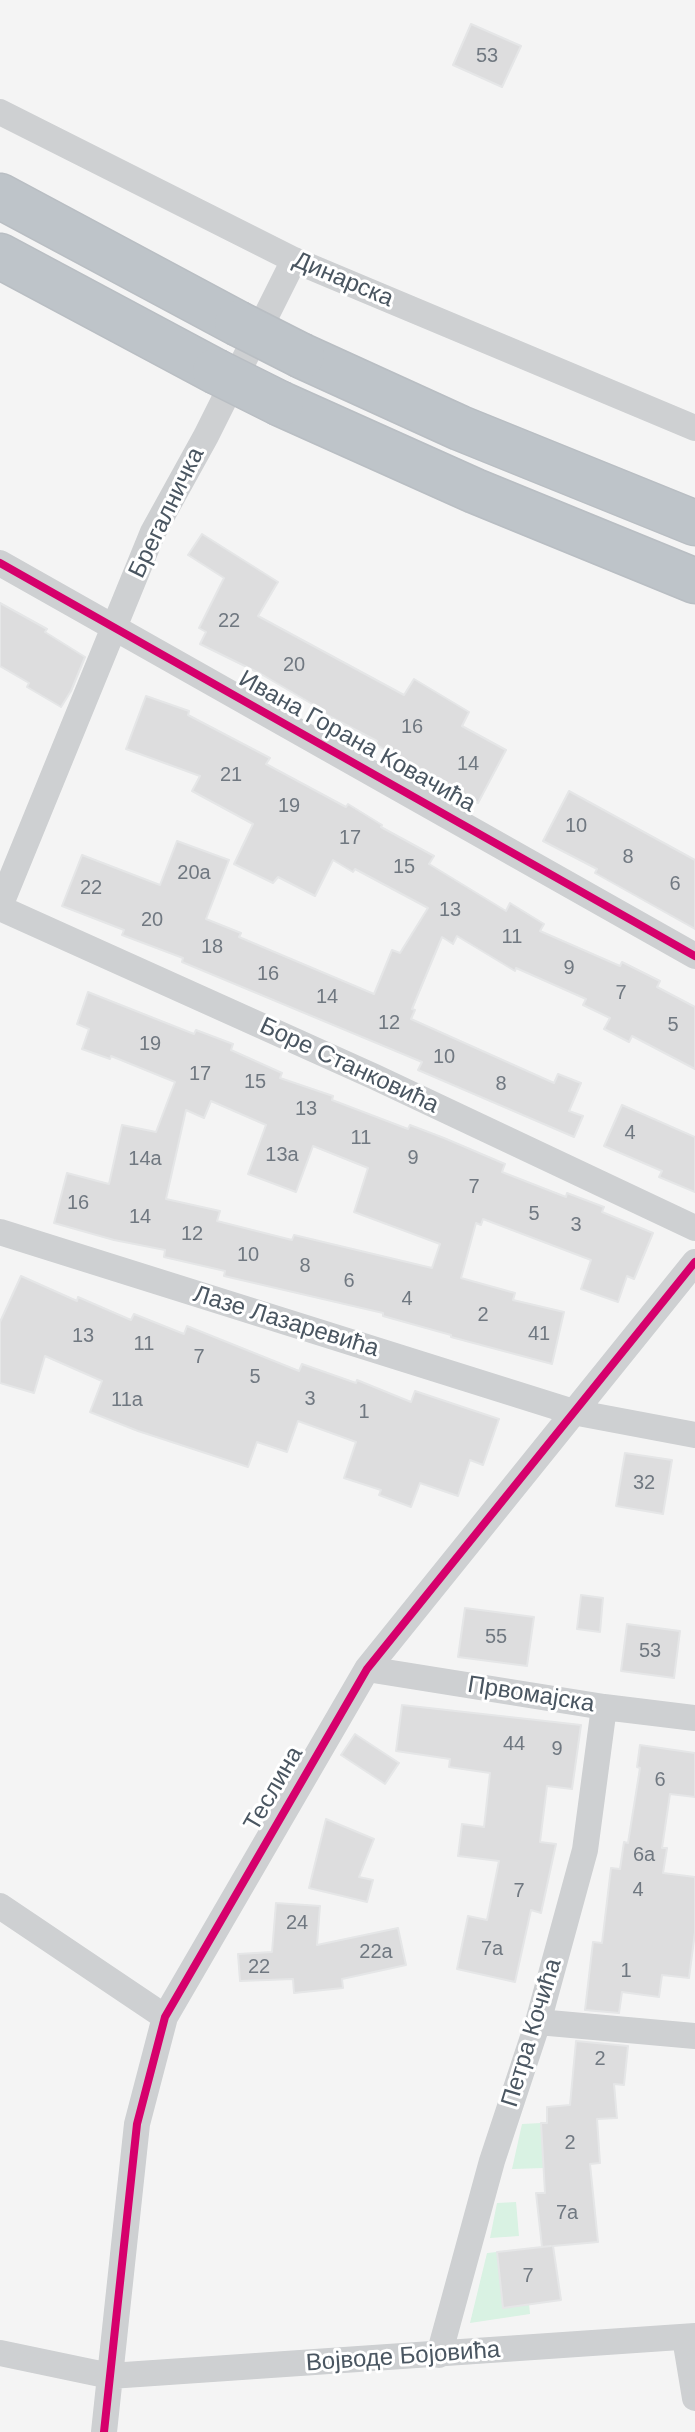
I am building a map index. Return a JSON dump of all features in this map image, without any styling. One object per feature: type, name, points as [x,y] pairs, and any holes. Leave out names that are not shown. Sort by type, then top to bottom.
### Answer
[{"type":"highway","points":[[0,196],[302,356],[460,428],[695,523]]},
{"type":"highway","points":[[0,256],[281,404],[475,491],[695,581]]},
{"type":"street","name":"Динарска","points":[[0,112],[294,260],[695,428]]},
{"type":"street","name":"Брегалничка","points":[[0,907],[153,532],[206,436],[294,260]]},
{"type":"street","name":"Ивана Горана Ковачића","points":[[0,563],[695,956]]},
{"type":"street","name":"Боре Станковића","points":[[0,907],[375,1077],[695,1228]]},
{"type":"street","name":"Лазе Лазаревића","points":[[0,1232],[573,1412],[695,1435]]},
{"type":"street","name":"Теслина","points":[[104,2432],[137,2124],[165,2017],[367,1669],[695,1262]]},
{"type":"street","name":"Првомајска","points":[[367,1669],[604,1707],[695,1718]]},
{"type":"street","name":"Петра Кочића","points":[[439,2355],[492,2161],[538,2022],[585,1850],[604,1707]]},
{"type":"street","points":[[0,1906],[165,2017]]},
{"type":"street","points":[[538,2022],[695,2036]]},
{"type":"street","points":[[690,2337],[695,2398]]},
{"type":"street","name":"Војводе Бојовића","points":[[0,2353],[110,2376],[690,2337]]},
{"type":"green space","points":[[541,2123],[544,2168],[512,2169],[522,2124]]},
{"type":"green space","points":[[516,2202],[519,2236],[490,2238],[497,2203]]},
{"type":"green space","points":[[497,2252],[503,2307],[529,2304],[530,2314],[470,2323],[487,2253]]},
{"type":"building","points":[[471,24],[521,46],[502,87],[453,65]]},
{"type":"building","points":[[202,534],[278,582],[258,616],[404,695],[414,679],[469,712],[462,726],[506,750],[478,803],[261,674],[200,644],[206,632],[199,628],[224,578],[188,555]]},
{"type":"building","points":[[0,603],[47,629],[45,632],[85,657],[61,707],[0,666]]},
{"type":"building","points":[[146,696],[189,711],[188,715],[270,758],[266,764],[346,807],[348,804],[381,827],[434,856],[429,864],[506,911],[510,903],[544,924],[540,931],[620,966],[622,962],[660,981],[657,987],[695,1007],[695,1069],[632,1036],[629,1042],[604,1029],[610,1018],[583,1005],[586,999],[516,968],[515,971],[457,936],[453,944],[442,937],[412,1009],[415,1010],[411,1019],[554,1083],[558,1074],[581,1083],[569,1111],[583,1116],[574,1137],[418,1070],[422,1062],[182,962],[183,958],[122,935],[124,930],[62,906],[82,855],[160,885],[177,841],[229,860],[206,919],[241,933],[239,937],[374,994],[392,950],[400,953],[428,908],[333,860],[315,896],[278,877],[273,883],[234,864],[253,824],[192,791],[200,776],[126,749]]},
{"type":"building","points":[[569,791],[695,860],[695,929],[595,873],[597,869],[543,841]]},
{"type":"building","points":[[88,992],[194,1034],[196,1030],[233,1044],[231,1050],[282,1073],[280,1078],[333,1096],[332,1100],[408,1129],[410,1125],[444,1138],[505,1164],[502,1172],[566,1197],[567,1193],[604,1207],[602,1212],[653,1233],[634,1279],[627,1276],[618,1302],[581,1289],[591,1260],[483,1219],[481,1225],[476,1223],[461,1278],[515,1293],[513,1300],[564,1312],[552,1364],[451,1337],[383,1316],[383,1313],[224,1276],[225,1271],[164,1257],[165,1250],[54,1223],[67,1173],[109,1184],[122,1125],[156,1132],[175,1082],[111,1056],[110,1059],[82,1049],[89,1029],[77,1024]],"holes":[[[211,1101],[266,1125],[248,1174],[296,1192],[313,1146],[368,1168],[354,1212],[440,1244],[432,1268],[294,1235],[292,1240],[217,1221],[220,1211],[166,1199],[186,1110],[204,1118]]]},
{"type":"building","points":[[622,1105],[695,1137],[695,1192],[659,1177],[662,1171],[604,1146]]},
{"type":"building","points":[[21,1276],[77,1301],[78,1297],[131,1320],[134,1314],[184,1334],[187,1326],[299,1371],[302,1364],[356,1383],[357,1380],[411,1402],[415,1391],[499,1419],[483,1465],[470,1460],[458,1496],[420,1483],[411,1507],[379,1495],[381,1490],[344,1478],[356,1442],[298,1421],[287,1452],[257,1442],[248,1467],[90,1412],[102,1381],[45,1356],[34,1393],[0,1383],[0,1322]]},
{"type":"building","points":[[625,1453],[672,1460],[663,1514],[616,1506]]},
{"type":"building","points":[[581,1595],[603,1598],[600,1632],[577,1629]]},
{"type":"building","points":[[465,1608],[534,1617],[527,1666],[458,1657]]},
{"type":"building","points":[[627,1624],[680,1631],[674,1678],[621,1671]]},
{"type":"building","points":[[402,1705],[581,1725],[572,1789],[547,1786],[540,1842],[556,1844],[541,1913],[531,1910],[515,1982],[457,1969],[468,1916],[487,1920],[499,1861],[458,1856],[462,1824],[484,1827],[490,1773],[449,1767],[450,1759],[396,1751]]},
{"type":"building","points":[[355,1734],[399,1763],[385,1784],[341,1755]]},
{"type":"building","points":[[640,1745],[695,1753],[695,1797],[670,1794],[662,1848],[667,1848],[663,1873],[695,1877],[695,1932],[689,1978],[662,1975],[659,1997],[622,1992],[619,2013],[585,2010],[593,1942],[602,1943],[611,1868],[620,1869],[624,1842],[628,1843],[640,1768],[637,1767]]},
{"type":"building","points":[[326,1819],[374,1839],[359,1877],[373,1880],[367,1902],[309,1888]]},
{"type":"building","points":[[276,1903],[320,1906],[317,1945],[398,1928],[406,1965],[342,1979],[343,1988],[294,1993],[293,1979],[240,1981],[238,1954],[272,1952]]},
{"type":"building","points":[[576,2041],[628,2046],[624,2085],[614,2084],[617,2118],[597,2119],[600,2163],[590,2164],[598,2242],[553,2246],[561,2300],[503,2308],[497,2252],[542,2247],[536,2193],[545,2193],[541,2123],[547,2123],[547,2107],[570,2105]]},
{"type":"cycle path","points":[[0,563],[695,956]]},
{"type":"cycle path","points":[[104,2432],[137,2124],[165,2017],[367,1669],[695,1262]]}]
